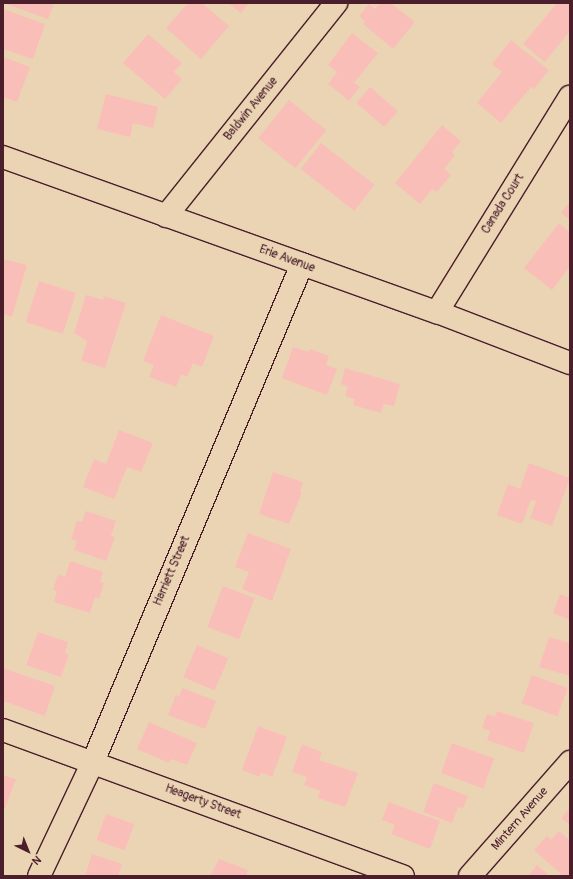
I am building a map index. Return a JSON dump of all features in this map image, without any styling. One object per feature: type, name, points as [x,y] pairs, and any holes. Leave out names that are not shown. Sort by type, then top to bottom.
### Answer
[{"type":"street","name":"Baldwin Avenue","points":[[166,216],[336,3]]},
{"type":"street","name":"Canada Court","points":[[437,312],[570,96]]},
{"type":"street","name":"Erie Avenue","points":[[3,157],[437,312],[570,363]]},
{"type":"street","name":"Harriett Street","points":[[39,876],[93,762],[302,264]]},
{"type":"street","name":"Heagerty Street","points":[[3,730],[403,876]]},
{"type":"street","name":"Mintern Avenue","points":[[470,876],[570,762]]},
{"type":"building","points":[[3,3],[54,3],[48,19]]},
{"type":"building","points":[[188,3],[202,3],[229,26],[201,59],[166,28]]},
{"type":"building","points":[[228,3],[249,3],[241,13]]},
{"type":"building","points":[[380,3],[391,3],[415,22],[393,49],[363,24],[365,21],[359,16],[369,4],[375,9]]},
{"type":"building","points":[[557,3],[570,3],[570,31],[545,62],[523,44]]},
{"type":"building","points":[[3,9],[45,24],[33,59],[3,49]]},
{"type":"building","points":[[352,33],[378,53],[354,83],[360,87],[349,101],[328,84],[337,72],[328,65]]},
{"type":"building","points":[[148,34],[182,63],[174,72],[182,79],[165,99],[123,63]]},
{"type":"building","points":[[511,40],[549,70],[534,89],[531,87],[501,123],[477,103],[502,72],[492,64]]},
{"type":"building","points":[[3,57],[30,67],[17,102],[3,97]]},
{"type":"building","points":[[370,87],[398,111],[384,127],[356,103]]},
{"type":"building","points":[[106,94],[158,107],[153,128],[133,123],[130,137],[97,129]]},
{"type":"building","points":[[289,100],[326,130],[295,168],[258,138]]},
{"type":"building","points":[[442,125],[461,141],[452,152],[455,155],[444,169],[451,175],[437,192],[432,189],[420,204],[395,183]]},
{"type":"building","points":[[321,143],[375,185],[354,211],[301,169]]},
{"type":"building","points":[[570,202],[570,220],[561,213]]},
{"type":"building","points":[[559,223],[570,232],[570,266],[552,290],[524,268]]},
{"type":"building","points":[[3,259],[27,265],[12,317],[3,314]]},
{"type":"building","points":[[39,281],[76,293],[63,334],[26,322]]},
{"type":"building","points":[[86,295],[103,300],[104,296],[126,303],[105,368],[81,361],[87,341],[74,333]]},
{"type":"building","points":[[161,315],[214,336],[202,367],[193,363],[187,377],[181,374],[176,387],[149,377],[154,365],[143,361]]},
{"type":"building","points":[[293,347],[308,352],[310,349],[329,356],[326,365],[337,369],[327,395],[282,378]]},
{"type":"building","points":[[345,368],[400,384],[394,406],[384,404],[381,413],[353,405],[355,399],[345,396],[348,387],[341,384]]},
{"type":"building","points":[[119,430],[153,443],[141,472],[127,467],[114,499],[83,487],[94,459],[106,464]]},
{"type":"building","points":[[529,463],[570,478],[552,526],[530,518],[536,501],[531,500],[522,524],[497,515],[508,484],[520,489]]},
{"type":"building","points":[[273,472],[303,482],[300,492],[302,493],[289,524],[259,514]]},
{"type":"building","points":[[86,511],[116,521],[111,536],[115,537],[106,561],[74,550],[77,541],[71,539],[77,521],[82,522]]},
{"type":"building","points":[[248,533],[291,549],[272,601],[242,589],[249,572],[235,567]]},
{"type":"building","points":[[70,561],[103,572],[100,582],[104,583],[99,599],[95,597],[90,613],[54,602],[57,591],[53,590],[58,574],[65,577]]},
{"type":"building","points":[[223,586],[255,598],[239,639],[207,627]]},
{"type":"building","points":[[560,594],[570,598],[570,620],[553,613]]},
{"type":"building","points":[[38,632],[68,642],[65,653],[69,654],[61,677],[26,665]]},
{"type":"building","points":[[549,637],[570,643],[570,676],[539,667]]},
{"type":"building","points":[[197,645],[228,658],[215,691],[183,677]]},
{"type":"building","points":[[3,668],[55,686],[45,716],[3,701]]},
{"type":"building","points":[[532,675],[568,688],[557,716],[522,703]]},
{"type":"building","points":[[182,688],[216,701],[205,729],[168,715],[176,695],[179,697]]},
{"type":"building","points":[[497,711],[534,723],[524,753],[487,740],[490,731],[482,728],[487,714],[495,717]]},
{"type":"building","points":[[149,722],[197,743],[187,765],[171,759],[169,763],[137,749]]},
{"type":"building","points":[[258,726],[287,737],[272,777],[261,772],[260,777],[242,770]]},
{"type":"building","points":[[452,743],[494,758],[483,788],[441,773]]},
{"type":"building","points":[[302,744],[322,752],[319,760],[358,773],[345,807],[318,798],[320,791],[304,785],[307,777],[292,772]]},
{"type":"building","points":[[3,775],[16,779],[5,808],[3,807]]},
{"type":"building","points":[[434,783],[468,796],[463,808],[458,807],[452,823],[423,812]]},
{"type":"building","points":[[389,802],[440,821],[430,849],[391,834],[395,825],[382,820]]},
{"type":"building","points":[[570,808],[570,825],[561,818]]},
{"type":"building","points":[[106,814],[134,824],[125,851],[96,840]]},
{"type":"building","points":[[559,831],[570,840],[570,876],[563,876],[534,850],[547,836],[551,840]]},
{"type":"building","points":[[92,854],[122,864],[118,876],[85,876]]},
{"type":"building","points":[[219,859],[248,870],[246,876],[210,876]]},
{"type":"building","points":[[537,865],[550,876],[528,876]]}]
